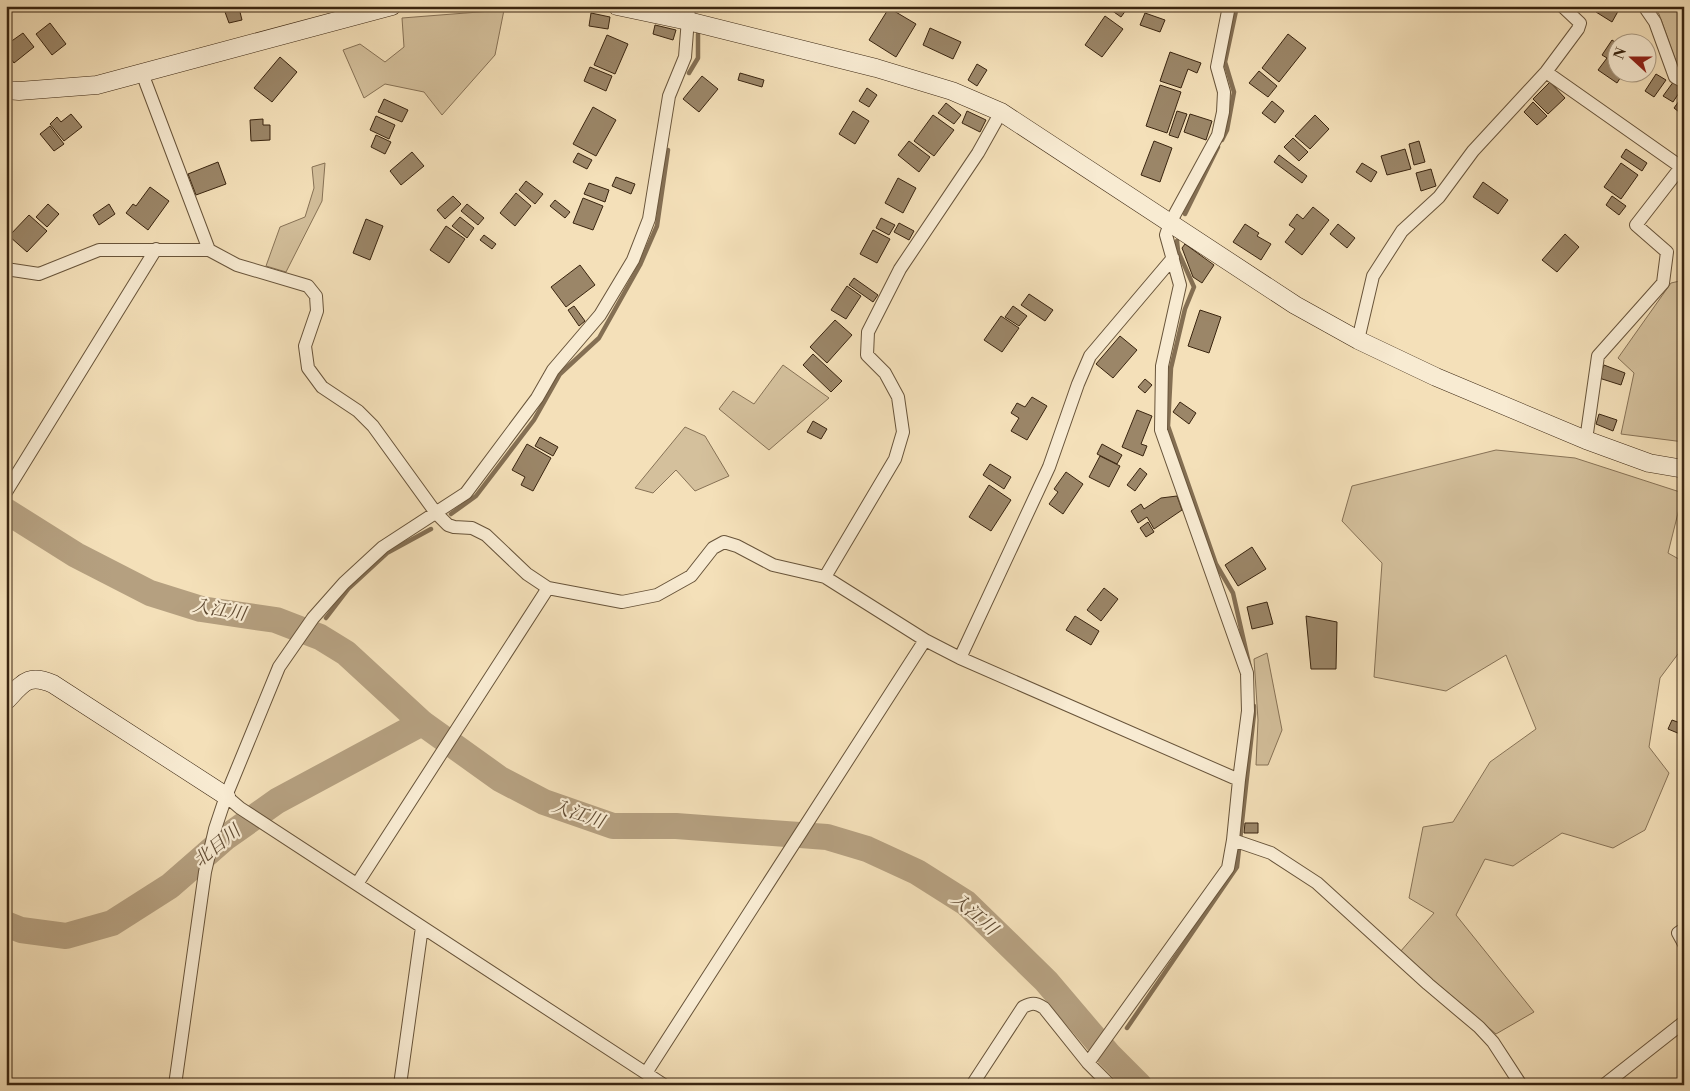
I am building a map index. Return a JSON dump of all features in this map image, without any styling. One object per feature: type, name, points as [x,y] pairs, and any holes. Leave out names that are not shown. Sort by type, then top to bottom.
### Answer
[{"type":"street","points":[[6,90],[20,91],[97,85],[392,6]]},
{"type":"street","points":[[617,6],[688,14],[952,91],[1000,112],[1295,305],[1358,340],[1436,377],[1586,440],[1649,463],[1684,469]]},
{"type":"street","points":[[1090,1060],[1228,868],[1233,840],[1248,711],[1246,672],[1162,430],[1162,366],[1180,285],[1166,235],[1170,223],[1218,135],[1224,112],[1224,92],[1217,67],[1229,6]]},
{"type":"street","points":[[1358,340],[1373,276],[1402,230],[1439,197],[1473,151],[1546,72],[1578,30],[1580,23],[1562,6]]},
{"type":"street","points":[[1644,6],[1655,22],[1675,77],[1684,82]]},
{"type":"street","points":[[175,1085],[204,872],[226,796],[279,667],[313,618],[344,583],[383,547],[466,493],[537,398],[553,370],[600,316],[633,260],[649,219],[669,96],[685,57],[688,14]]},
{"type":"street","points":[[1546,72],[1680,167],[1636,225],[1667,252],[1663,283],[1598,356],[1586,440]]},
{"type":"street","points":[[142,73],[209,250]]},
{"type":"street","points":[[825,577],[895,458],[903,432],[898,397],[884,373],[867,356],[868,332],[900,269],[978,153],[1000,112]]},
{"type":"street","points":[[6,492],[156,249]]},
{"type":"street","points":[[6,269],[39,274],[99,250],[209,250],[238,265],[308,286],[316,296],[317,310],[305,346],[308,368],[322,386],[358,411],[374,426],[436,513],[448,525],[472,528],[486,535],[527,574],[548,588],[622,602],[657,595],[691,576],[712,548],[724,542],[737,546],[773,565],[825,577],[925,640],[960,658],[1239,780]]},
{"type":"street","points":[[960,658],[1049,467],[1078,384],[1090,356],[1173,258]]},
{"type":"street","points":[[357,884],[548,588]]},
{"type":"street","points":[[646,1073],[925,640]]},
{"type":"street","points":[[6,701],[22,684],[32,680],[42,679],[53,684],[664,1085]]},
{"type":"street","points":[[1233,840],[1271,853],[1317,883],[1428,984],[1479,1027],[1493,1042],[1521,1085]]},
{"type":"street","points":[[400,1085],[422,927]]},
{"type":"street","points":[[1684,929],[1678,933],[1684,944]]},
{"type":"street","points":[[972,1085],[1023,1007],[1030,1003],[1044,1008],[1110,1085]]},
{"type":"street","points":[[1604,1085],[1684,1022]]},
{"type":"shaded area","points":[[1653,6],[1684,6],[1684,76],[1680,73],[1659,14]]},
{"type":"shaded area","points":[[504,10],[495,55],[442,115],[424,92],[385,84],[364,98],[343,50],[360,44],[385,62],[404,47],[402,18]]},
{"type":"shaded area","points":[[325,163],[322,201],[286,272],[266,266],[280,227],[305,217],[314,188],[312,167]]},
{"type":"shaded area","points":[[1684,280],[1684,442],[1621,434],[1634,373],[1618,358],[1671,283]]},
{"type":"shaded area","points":[[783,365],[829,398],[769,450],[719,409],[733,391],[754,404]]},
{"type":"shaded area","points":[[685,427],[705,436],[729,476],[695,491],[676,470],[653,493],[635,488]]},
{"type":"shaded area","points":[[1496,450],[1575,458],[1683,493],[1668,553],[1684,562],[1684,646],[1660,678],[1649,747],[1669,773],[1645,830],[1613,848],[1562,833],[1513,866],[1485,859],[1456,915],[1534,1012],[1496,1034],[1400,952],[1434,913],[1409,898],[1423,827],[1453,822],[1490,762],[1536,729],[1506,655],[1446,691],[1374,677],[1382,563],[1342,521],[1352,486]]},
{"type":"shaded area","points":[[1267,653],[1282,730],[1268,765],[1256,765],[1258,720],[1254,659]]},
{"type":"building","points":[[1113,6],[1129,6],[1121,17],[1111,10]]},
{"type":"building","points":[[1599,6],[1621,6],[1612,22],[1596,12]]},
{"type":"building","points":[[239,8],[242,20],[229,23],[225,12]]},
{"type":"building","points":[[889,8],[916,24],[896,57],[869,40]]},
{"type":"building","points":[[591,13],[610,17],[608,29],[589,26]]},
{"type":"building","points":[[1145,13],[1165,20],[1160,32],[1140,25]]},
{"type":"building","points":[[1105,16],[1123,29],[1102,57],[1085,45]]},
{"type":"building","points":[[50,23],[66,44],[52,55],[36,34]]},
{"type":"building","points":[[655,25],[676,30],[673,40],[653,34]]},
{"type":"building","points":[[930,28],[961,42],[953,59],[923,45]]},
{"type":"building","points":[[23,33],[34,47],[14,63],[6,52],[6,45]]},
{"type":"building","points":[[1288,34],[1306,48],[1279,82],[1262,68]]},
{"type":"building","points":[[607,35],[628,44],[615,74],[594,65]]},
{"type":"building","points":[[1608,46],[1608,77],[1598,70],[1607,58],[1602,55]]},
{"type":"building","points":[[1170,52],[1201,63],[1197,73],[1188,69],[1181,88],[1160,81]]},
{"type":"building","points":[[280,57],[297,72],[272,102],[254,88]]},
{"type":"building","points":[[977,64],[987,70],[977,86],[968,80]]},
{"type":"building","points":[[590,67],[612,76],[606,91],[584,81]]},
{"type":"building","points":[[1259,71],[1277,86],[1268,97],[1249,83]]},
{"type":"building","points":[[740,73],[764,80],[762,87],[738,80]]},
{"type":"building","points":[[1658,75],[1666,80],[1654,97],[1645,91],[1651,82],[1658,82]]},
{"type":"building","points":[[702,76],[718,89],[699,112],[683,99]]},
{"type":"building","points":[[1674,81],[1683,87],[1673,102],[1663,96]]},
{"type":"building","points":[[1550,82],[1565,98],[1548,114],[1533,99]]},
{"type":"building","points":[[1160,85],[1181,92],[1167,133],[1146,126]]},
{"type":"building","points":[[867,88],[877,95],[869,107],[859,101]]},
{"type":"building","points":[[1684,94],[1684,116],[1674,108]]},
{"type":"building","points":[[384,99],[408,110],[402,122],[378,112]]},
{"type":"building","points":[[1272,101],[1284,111],[1275,123],[1262,113]]},
{"type":"building","points":[[1533,102],[1547,116],[1537,125],[1524,112]]},
{"type":"building","points":[[946,103],[961,115],[954,124],[938,113]]},
{"type":"building","points":[[593,107],[616,120],[596,156],[573,144]]},
{"type":"building","points":[[853,111],[869,121],[855,144],[839,134]]},
{"type":"building","points":[[967,111],[986,120],[980,132],[962,123]]},
{"type":"building","points":[[1177,111],[1187,114],[1178,138],[1169,135]]},
{"type":"building","points":[[71,114],[82,127],[64,141],[50,124],[57,117],[61,122]]},
{"type":"building","points":[[1190,114],[1212,121],[1206,140],[1184,132]]},
{"type":"building","points":[[933,115],[954,130],[934,156],[914,141]]},
{"type":"building","points":[[1315,115],[1329,129],[1310,149],[1295,136]]},
{"type":"building","points":[[376,116],[395,125],[389,139],[370,130]]},
{"type":"building","points":[[263,119],[263,125],[270,125],[270,140],[251,141],[250,120]]},
{"type":"building","points":[[50,126],[64,144],[54,151],[40,134]]},
{"type":"building","points":[[376,135],[391,142],[385,154],[371,147]]},
{"type":"building","points":[[1293,138],[1308,152],[1299,161],[1284,147]]},
{"type":"building","points":[[909,141],[930,157],[919,172],[898,155]]},
{"type":"building","points":[[1154,141],[1172,148],[1160,182],[1141,175]]},
{"type":"building","points":[[1419,141],[1425,162],[1414,165],[1409,144]]},
{"type":"building","points":[[1405,149],[1411,169],[1387,175],[1381,156]]},
{"type":"building","points":[[1626,149],[1647,163],[1642,171],[1621,157]]},
{"type":"building","points":[[412,152],[424,166],[401,185],[390,171]]},
{"type":"building","points":[[578,153],[592,160],[587,169],[573,162]]},
{"type":"building","points":[[1279,155],[1307,176],[1302,183],[1274,162]]},
{"type":"building","points":[[218,162],[226,184],[196,195],[188,174]]},
{"type":"building","points":[[1362,163],[1377,172],[1371,182],[1356,172]]},
{"type":"building","points":[[1621,163],[1638,175],[1621,199],[1604,187]]},
{"type":"building","points":[[1431,169],[1436,186],[1421,191],[1416,173]]},
{"type":"building","points":[[616,177],[635,184],[631,194],[612,186]]},
{"type":"building","points":[[898,178],[916,188],[903,213],[885,203]]},
{"type":"building","points":[[526,181],[543,194],[535,204],[519,190]]},
{"type":"building","points":[[1483,182],[1508,200],[1498,214],[1473,197]]},
{"type":"building","points":[[589,183],[609,190],[605,202],[584,194]]},
{"type":"building","points":[[150,187],[169,201],[148,230],[126,213],[133,204],[136,206]]},
{"type":"building","points":[[516,193],[531,206],[515,226],[500,213]]},
{"type":"building","points":[[453,196],[461,204],[445,219],[437,210]]},
{"type":"building","points":[[1612,196],[1626,206],[1619,215],[1606,205]]},
{"type":"building","points":[[583,198],[603,206],[593,230],[573,223]]},
{"type":"building","points":[[555,200],[570,212],[565,218],[550,206]]},
{"type":"building","points":[[48,204],[59,214],[47,227],[36,217]]},
{"type":"building","points":[[109,204],[115,214],[99,225],[93,215]]},
{"type":"building","points":[[467,204],[484,218],[478,225],[461,211]]},
{"type":"building","points":[[1313,207],[1329,220],[1302,255],[1285,242],[1295,229],[1289,225],[1297,214],[1303,219]]},
{"type":"building","points":[[29,215],[47,231],[27,252],[9,236]]},
{"type":"building","points":[[460,217],[474,228],[467,238],[452,226]]},
{"type":"building","points":[[881,218],[895,225],[889,235],[876,228]]},
{"type":"building","points":[[366,219],[383,226],[370,260],[353,253]]},
{"type":"building","points":[[899,223],[914,231],[909,240],[894,232]]},
{"type":"building","points":[[1245,224],[1259,233],[1257,236],[1271,244],[1261,260],[1233,242]]},
{"type":"building","points":[[1338,224],[1355,238],[1347,248],[1330,234]]},
{"type":"building","points":[[446,226],[465,239],[449,263],[430,250]]},
{"type":"building","points":[[873,230],[890,239],[877,263],[860,254]]},
{"type":"building","points":[[1565,234],[1579,247],[1557,272],[1542,260]]},
{"type":"building","points":[[484,235],[496,244],[492,249],[480,240]]},
{"type":"building","points":[[1185,244],[1214,265],[1202,283],[1193,277],[1182,248]]},
{"type":"building","points":[[580,265],[595,285],[566,307],[551,287]]},
{"type":"building","points":[[854,278],[878,295],[873,302],[849,285]]},
{"type":"building","points":[[847,286],[861,296],[846,319],[831,310]]},
{"type":"building","points":[[1029,294],[1053,310],[1045,321],[1021,305]]},
{"type":"building","points":[[574,306],[585,321],[579,326],[568,310]]},
{"type":"building","points":[[1013,306],[1027,316],[1019,326],[1005,317]]},
{"type":"building","points":[[1200,310],[1221,317],[1209,353],[1188,346]]},
{"type":"building","points":[[1001,316],[1019,328],[1002,352],[984,340]]},
{"type":"building","points":[[835,320],[852,335],[827,363],[810,347]]},
{"type":"building","points":[[1120,336],[1137,350],[1113,378],[1096,364]]},
{"type":"building","points":[[813,354],[842,381],[831,392],[803,365]]},
{"type":"building","points":[[1604,365],[1625,373],[1621,385],[1599,378]]},
{"type":"building","points":[[1145,379],[1152,385],[1145,393],[1138,387]]},
{"type":"building","points":[[1032,397],[1047,406],[1027,440],[1011,431],[1019,418],[1011,413],[1017,403],[1025,407]]},
{"type":"building","points":[[1180,402],[1196,413],[1189,424],[1173,412]]},
{"type":"building","points":[[1137,410],[1152,416],[1141,444],[1147,446],[1143,456],[1122,447]]},
{"type":"building","points":[[1599,414],[1617,420],[1613,431],[1596,424]]},
{"type":"building","points":[[813,421],[827,429],[821,439],[807,432]]},
{"type":"building","points":[[540,437],[558,447],[553,456],[535,446]]},
{"type":"building","points":[[527,444],[551,458],[533,491],[521,485],[525,477],[512,470]]},
{"type":"building","points":[[1102,444],[1122,455],[1117,464],[1097,454]]},
{"type":"building","points":[[1100,456],[1120,466],[1109,487],[1089,477]]},
{"type":"building","points":[[990,464],[1011,477],[1004,489],[983,475]]},
{"type":"building","points":[[1140,468],[1147,474],[1135,491],[1127,485]]},
{"type":"building","points":[[1066,472],[1083,484],[1063,514],[1049,504],[1058,492],[1054,489]]},
{"type":"building","points":[[989,485],[1011,500],[991,531],[969,517]]},
{"type":"building","points":[[1177,496],[1182,510],[1154,529],[1147,517],[1138,523],[1131,511],[1141,504],[1144,509],[1161,498]]},
{"type":"building","points":[[1148,522],[1154,532],[1146,537],[1140,528]]},
{"type":"building","points":[[1252,547],[1266,569],[1238,586],[1225,565]]},
{"type":"building","points":[[1104,588],[1118,599],[1101,621],[1087,610]]},
{"type":"building","points":[[1267,602],[1273,624],[1252,629],[1247,607]]},
{"type":"building","points":[[1075,616],[1099,631],[1091,645],[1066,630]]},
{"type":"building","points":[[1306,616],[1337,622],[1336,669],[1311,669]]},
{"type":"building","points":[[1672,720],[1683,724],[1680,734],[1668,729]]},
{"type":"building","points":[[1245,823],[1258,823],[1258,833],[1244,833]]},
{"type":"waterway","points":[[1222,140],[1227,130],[1234,92],[1225,62],[1237,6]]},
{"type":"waterway","points":[[689,73],[698,58],[698,34]]},
{"type":"waterway","points":[[1185,214],[1218,147]]},
{"type":"waterway","points":[[451,514],[476,496],[534,420],[560,374],[599,338],[640,265],[657,226],[668,150]]},
{"type":"waterway","points":[[1177,241],[1178,251],[1194,287],[1185,309],[1171,368],[1168,426],[1216,564],[1233,593],[1250,668]]},
{"type":"waterway","name":"入江川","points":[[6,511],[76,555],[150,593],[201,609],[276,620],[320,637],[346,653],[422,723],[500,779],[544,802],[613,826],[676,826],[827,837],[867,849],[917,872],[966,903],[1046,981],[1109,1055],[1139,1085]]},
{"type":"waterway","points":[[326,618],[349,588],[387,553],[431,529]]},
{"type":"waterway","points":[[1127,1028],[1237,867],[1254,706]]},
{"type":"waterway","name":"北目川","points":[[6,924],[21,930],[66,936],[112,923],[170,886],[225,838],[277,801],[422,723]]}]
